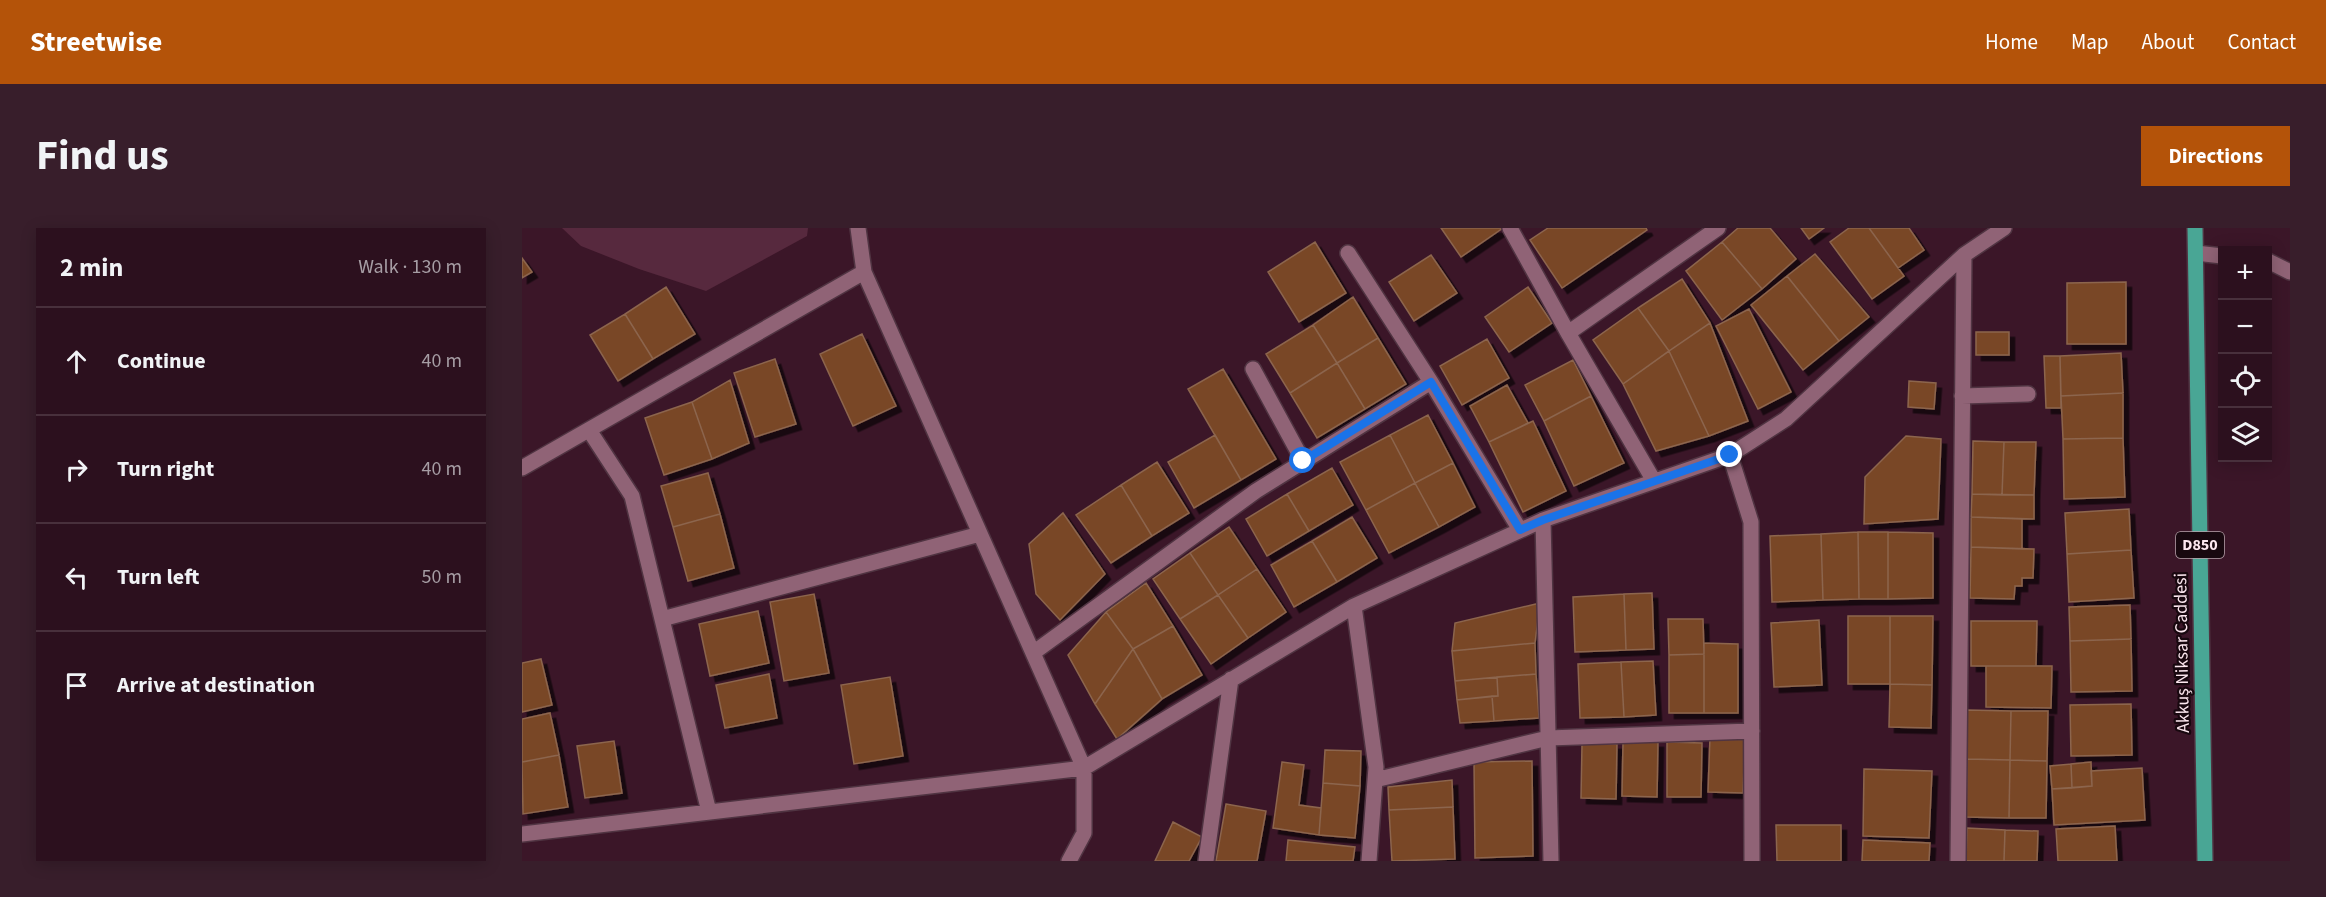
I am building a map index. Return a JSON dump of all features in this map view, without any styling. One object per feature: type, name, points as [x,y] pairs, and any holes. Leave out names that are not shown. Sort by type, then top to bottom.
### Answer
[{"type":"main road","name":"Akkuş Niksar Caddesi","points":[[2195,228],[2205,861]]},
{"type":"street","points":[[858,228],[864,272],[1084,768],[1084,833],[1069,861]]},
{"type":"street","points":[[1510,228],[1654,481]]},
{"type":"street","points":[[1568,333],[1718,228]]},
{"type":"street","points":[[522,834],[1084,768],[1354,606],[1543,520],[1730,455],[1786,419],[1964,255],[2004,228]]},
{"type":"street","points":[[1348,253],[1431,382],[1520,530]]},
{"type":"street","points":[[2196,253],[2218,255]]},
{"type":"street","points":[[1958,861],[1964,255]]},
{"type":"street","points":[[2272,263],[2290,272]]},
{"type":"street","points":[[522,468],[864,272]]},
{"type":"street","points":[[1253,369],[1303,461]]},
{"type":"street","points":[[1033,653],[1256,491],[1431,382]]},
{"type":"street","points":[[1962,396],[2028,394]]},
{"type":"street","points":[[589,430],[632,496],[709,812]]},
{"type":"street","points":[[1730,455],[1751,522],[1752,861]]},
{"type":"street","points":[[1543,520],[1551,861]]},
{"type":"street","points":[[662,619],[980,534]]},
{"type":"street","points":[[1354,606],[1376,767],[1369,861]]},
{"type":"street","points":[[1206,861],[1231,679]]},
{"type":"street","points":[[1375,780],[1548,738],[1752,730]]},
{"type":"shaded area","points":[[562,228],[808,228],[807,236],[706,291],[639,269],[581,246]]},
{"type":"building","points":[[1441,228],[1503,228],[1461,257]]},
{"type":"building","points":[[1548,228],[1646,228],[1647,230],[1562,288],[1530,240]]},
{"type":"building","points":[[1738,228],[1770,228],[1796,259],[1762,289],[1722,242]]},
{"type":"building","points":[[1801,228],[1824,228],[1809,239]]},
{"type":"building","points":[[1849,228],[1869,228],[1904,276],[1872,299],[1830,242]]},
{"type":"building","points":[[1869,228],[1909,228],[1924,250],[1898,268]]},
{"type":"building","points":[[1315,242],[1346,293],[1299,322],[1268,272]]},
{"type":"building","points":[[1722,242],[1762,289],[1722,320],[1686,271]]},
{"type":"building","points":[[1815,254],[1869,317],[1839,341],[1787,276]]},
{"type":"building","points":[[1431,255],[1457,293],[1414,321],[1389,282]]},
{"type":"building","points":[[522,258],[532,272],[522,278]]},
{"type":"building","points":[[1787,276],[1839,341],[1803,370],[1751,305]]},
{"type":"building","points":[[1682,279],[1710,323],[1669,351],[1638,308]]},
{"type":"building","points":[[2126,282],[2126,344],[2067,344],[2067,283]]},
{"type":"building","points":[[666,287],[695,334],[653,359],[625,314]]},
{"type":"building","points":[[1528,287],[1552,323],[1509,352],[1485,317]]},
{"type":"building","points":[[1353,297],[1378,338],[1337,363],[1313,325]]},
{"type":"building","points":[[1638,308],[1669,351],[1623,384],[1593,340]]},
{"type":"building","points":[[1749,309],[1791,392],[1758,409],[1716,326]]},
{"type":"building","points":[[625,314],[653,359],[618,381],[590,335]]},
{"type":"building","points":[[1710,323],[1748,421],[1709,436],[1669,351]]},
{"type":"building","points":[[1313,325],[1337,363],[1290,393],[1266,354]]},
{"type":"building","points":[[1976,332],[2009,332],[2009,355],[1976,355]]},
{"type":"building","points":[[862,334],[896,406],[853,426],[820,354]]},
{"type":"building","points":[[1378,338],[1406,384],[1365,409],[1337,363]]},
{"type":"building","points":[[1487,339],[1509,378],[1462,405],[1440,366]]},
{"type":"building","points":[[1669,351],[1709,436],[1656,451],[1623,384]]},
{"type":"building","points":[[2121,353],[2123,393],[2061,396],[2060,356]]},
{"type":"building","points":[[2044,356],[2060,356],[2061,408],[2046,408]]},
{"type":"building","points":[[775,359],[796,424],[755,437],[734,373]]},
{"type":"building","points":[[1573,360],[1591,396],[1544,421],[1525,385]]},
{"type":"building","points":[[1337,363],[1365,409],[1317,438],[1290,393]]},
{"type":"building","points":[[1223,369],[1276,459],[1241,480],[1188,389]]},
{"type":"building","points":[[730,380],[749,443],[712,459],[692,402]]},
{"type":"building","points":[[1909,381],[1936,383],[1934,409],[1908,407]]},
{"type":"building","points":[[1507,385],[1528,423],[1489,442],[1470,406]]},
{"type":"building","points":[[2123,393],[2123,438],[2063,439],[2061,396]]},
{"type":"building","points":[[1591,396],[1624,463],[1574,486],[1544,421]]},
{"type":"building","points":[[692,402],[712,459],[664,475],[645,418]]},
{"type":"building","points":[[1428,415],[1453,463],[1415,483],[1390,435]]},
{"type":"building","points":[[1533,421],[1566,491],[1523,512],[1489,442]]},
{"type":"building","points":[[1215,435],[1241,480],[1194,508],[1168,462]]},
{"type":"building","points":[[1390,435],[1415,483],[1366,510],[1340,462]]},
{"type":"building","points":[[1906,436],[1941,439],[1938,519],[1864,524],[1865,477]]},
{"type":"building","points":[[2123,438],[2125,497],[2064,499],[2063,439]]},
{"type":"building","points":[[1973,441],[2004,442],[2002,495],[1972,494]]},
{"type":"building","points":[[2004,442],[2036,442],[2034,495],[2002,495]]},
{"type":"building","points":[[1157,462],[1189,513],[1152,536],[1121,485]]},
{"type":"building","points":[[1453,463],[1475,507],[1439,527],[1415,483]]},
{"type":"building","points":[[1332,468],[1353,505],[1309,531],[1287,494]]},
{"type":"building","points":[[708,473],[720,514],[673,527],[661,486]]},
{"type":"building","points":[[1415,483],[1439,527],[1389,553],[1366,510]]},
{"type":"building","points":[[1121,485],[1152,536],[1111,563],[1076,515]]},
{"type":"building","points":[[1287,494],[1309,531],[1267,556],[1246,519]]},
{"type":"building","points":[[1972,494],[2034,495],[2034,519],[1971,517]]},
{"type":"building","points":[[2129,509],[2131,550],[2067,554],[2065,513]]},
{"type":"building","points":[[1063,513],[1105,574],[1060,620],[1036,594],[1029,544]]},
{"type":"building","points":[[720,514],[734,568],[688,581],[673,527]]},
{"type":"building","points":[[1352,517],[1377,558],[1337,582],[1312,541]]},
{"type":"building","points":[[1971,517],[2022,519],[2022,549],[1971,547]]},
{"type":"building","points":[[1229,527],[1257,569],[1218,595],[1190,553]]},
{"type":"building","points":[[1858,532],[1888,532],[1888,599],[1859,599]]},
{"type":"building","points":[[1858,532],[1859,599],[1823,600],[1821,534]]},
{"type":"building","points":[[1888,532],[1933,533],[1933,598],[1888,599]]},
{"type":"building","points":[[1821,534],[1823,600],[1772,602],[1770,536]]},
{"type":"building","points":[[1312,541],[1337,582],[1294,607],[1271,565]]},
{"type":"building","points":[[1971,547],[2034,549],[2033,578],[2022,578],[2022,586],[2015,586],[2014,599],[1970,598]]},
{"type":"building","points":[[2131,550],[2134,598],[2069,602],[2067,554]]},
{"type":"building","points":[[1190,553],[1218,595],[1180,619],[1153,579]]},
{"type":"building","points":[[1257,569],[1286,612],[1248,638],[1218,595]]},
{"type":"building","points":[[1146,583],[1173,626],[1133,649],[1106,612]]},
{"type":"building","points":[[1652,593],[1654,649],[1626,650],[1624,594]]},
{"type":"building","points":[[814,594],[829,673],[784,681],[770,602]]},
{"type":"building","points":[[1624,594],[1626,650],[1575,652],[1573,597]]},
{"type":"building","points":[[1218,595],[1248,638],[1211,664],[1180,619]]},
{"type":"building","points":[[1540,603],[1535,643],[1452,651],[1455,623]]},
{"type":"building","points":[[2130,605],[2131,639],[2070,641],[2069,607]]},
{"type":"building","points":[[758,611],[769,663],[710,676],[699,624]]},
{"type":"building","points":[[1106,612],[1133,649],[1095,704],[1068,655]]},
{"type":"building","points":[[1848,616],[1890,616],[1890,684],[1848,684]]},
{"type":"building","points":[[1890,616],[1933,616],[1932,685],[1890,684]]},
{"type":"building","points":[[1668,619],[1703,619],[1704,654],[1669,655]]},
{"type":"building","points":[[1819,620],[1822,685],[1774,687],[1771,623]]},
{"type":"building","points":[[1971,621],[2037,621],[2036,666],[1971,666]]},
{"type":"building","points":[[1173,626],[1202,675],[1162,699],[1133,649]]},
{"type":"building","points":[[2131,639],[2132,691],[2071,692],[2070,641]]},
{"type":"building","points":[[1535,643],[1536,674],[1455,681],[1452,651]]},
{"type":"building","points":[[1704,643],[1738,644],[1738,713],[1704,713]]},
{"type":"building","points":[[1133,649],[1162,699],[1117,739],[1095,704]]},
{"type":"building","points":[[1704,654],[1704,713],[1669,713],[1669,655]]},
{"type":"building","points":[[541,659],[552,705],[522,712],[522,663]]},
{"type":"building","points":[[1653,661],[1656,715],[1624,717],[1621,662]]},
{"type":"building","points":[[1621,662],[1624,717],[1580,718],[1578,664]]},
{"type":"building","points":[[1986,666],[2052,666],[2051,708],[1986,707]]},
{"type":"building","points":[[769,674],[777,718],[725,728],[716,685]]},
{"type":"building","points":[[1536,674],[1539,718],[1494,721],[1492,696],[1498,696],[1497,677]]},
{"type":"building","points":[[890,677],[903,756],[854,764],[841,685]]},
{"type":"building","points":[[1497,677],[1498,696],[1457,700],[1455,681]]},
{"type":"building","points":[[1890,684],[1932,685],[1931,728],[1889,727]]},
{"type":"building","points":[[1492,696],[1494,721],[1460,723],[1457,700]]},
{"type":"building","points":[[2131,704],[2132,755],[2071,756],[2070,705]]},
{"type":"building","points":[[1967,710],[2011,711],[2010,760],[1967,759]]},
{"type":"building","points":[[2011,711],[2048,711],[2047,761],[2010,760]]},
{"type":"building","points":[[550,713],[559,755],[522,762],[522,719]]},
{"type":"building","points":[[1710,737],[1745,738],[1743,793],[1708,792]]},
{"type":"building","points":[[614,741],[622,793],[585,798],[577,746]]},
{"type":"building","points":[[1623,742],[1658,742],[1657,797],[1622,796]]},
{"type":"building","points":[[1667,742],[1702,743],[1701,797],[1667,797]]},
{"type":"building","points":[[1582,744],[1617,744],[1616,799],[1581,798]]},
{"type":"building","points":[[1325,750],[1361,751],[1360,786],[1323,783]]},
{"type":"building","points":[[559,755],[568,807],[523,814],[522,762]]},
{"type":"building","points":[[1967,759],[2010,760],[2009,818],[1966,817]]},
{"type":"building","points":[[2010,760],[2047,761],[2046,818],[2009,818]]},
{"type":"building","points":[[1532,761],[1533,856],[1475,858],[1474,762]]},
{"type":"building","points":[[1282,762],[1304,765],[1299,805],[1321,808],[1319,835],[1273,828]]},
{"type":"building","points":[[2091,762],[2092,786],[2072,788],[2071,764]]},
{"type":"building","points":[[2071,764],[2072,788],[2052,789],[2050,766]]},
{"type":"building","points":[[2142,768],[2145,820],[2054,825],[2052,789],[2092,786],[2091,771]]},
{"type":"building","points":[[1864,769],[1932,771],[1929,838],[1863,836]]},
{"type":"building","points":[[1452,780],[1453,807],[1389,810],[1388,787]]},
{"type":"building","points":[[1323,783],[1360,786],[1355,838],[1319,835]]},
{"type":"building","points":[[1226,804],[1266,811],[1257,861],[1216,861]]},
{"type":"building","points":[[1453,807],[1455,859],[1392,861],[1389,810]]},
{"type":"building","points":[[1173,822],[1202,837],[1189,861],[1155,861]]},
{"type":"building","points":[[1776,825],[1841,825],[1841,861],[1777,861]]},
{"type":"building","points":[[2115,826],[2117,861],[2058,861],[2056,829]]},
{"type":"building","points":[[1967,828],[2005,830],[2004,861],[1966,861]]},
{"type":"building","points":[[2005,830],[2038,831],[2037,861],[2004,861]]},
{"type":"building","points":[[1288,840],[1355,847],[1353,861],[1286,861]]},
{"type":"building","points":[[1863,840],[1930,843],[1929,861],[1862,861]]},
{"type":"route","points":[[1303,461],[1431,382],[1520,530],[1730,455]]}]
